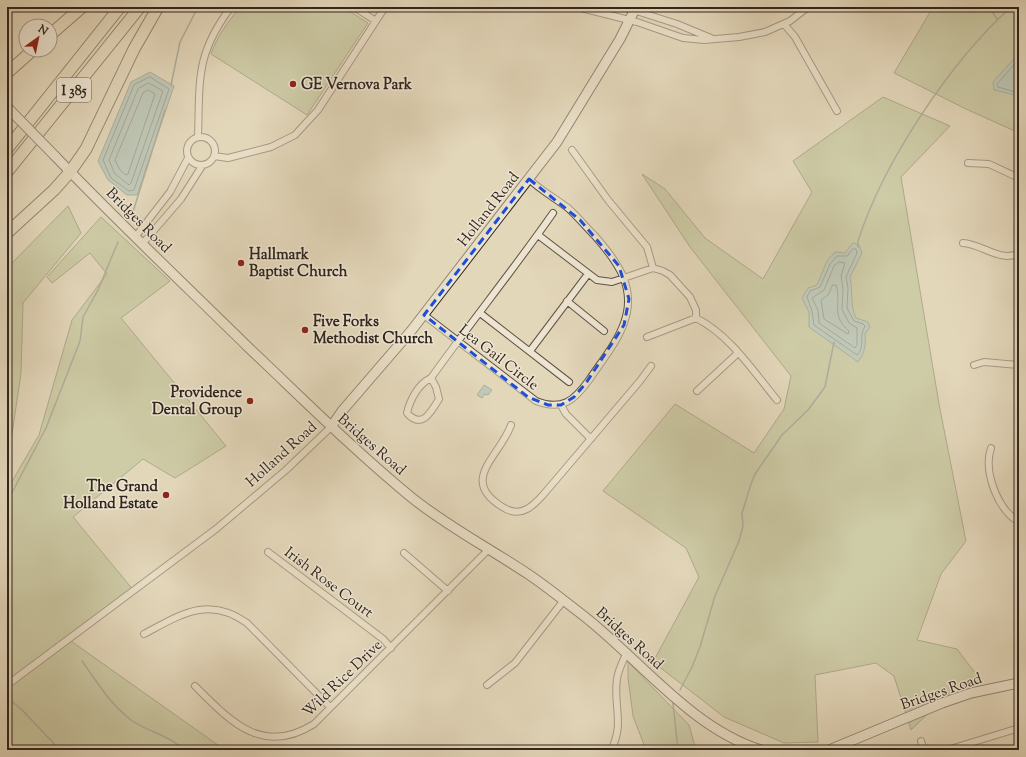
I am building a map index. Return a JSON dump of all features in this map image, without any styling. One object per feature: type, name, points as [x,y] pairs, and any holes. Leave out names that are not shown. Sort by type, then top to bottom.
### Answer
[{"type":"highway","points":[[58,28],[82,7]]},
{"type":"highway","name":"I 385","points":[[7,149],[120,7]]},
{"type":"highway","name":"I 385","points":[[7,172],[140,7]]},
{"type":"highway","points":[[7,233],[54,190],[70,172],[86,149],[134,49],[158,7]]},
{"type":"highway","points":[[7,73],[24,58]]},
{"type":"main road","name":"Holland Road","points":[[332,427],[424,315],[557,142],[620,39],[628,19],[635,9]]},
{"type":"main road","name":"Bridges Road","points":[[7,106],[70,172],[332,427],[411,497],[433,514],[528,574],[564,600],[627,652],[674,697],[711,725],[738,741],[761,750]]},
{"type":"main road","name":"Bridges Road","points":[[829,750],[942,703],[971,693],[1019,683]]},
{"type":"street","points":[[198,137],[200,74],[206,49],[220,22],[232,7]]},
{"type":"street","points":[[354,7],[376,21]]},
{"type":"street","points":[[214,156],[228,158],[264,149],[281,143],[295,135],[318,110],[385,7]]},
{"type":"street","points":[[577,7],[628,19],[683,38],[715,39],[758,34],[784,24],[808,7]]},
{"type":"street","points":[[624,7],[635,9],[715,39]]},
{"type":"street","points":[[784,24],[795,37],[837,111]]},
{"type":"street","points":[[198,137],[205,137],[211,141],[215,150],[214,156],[211,162],[202,166],[196,165],[188,158],[186,149],[188,144],[198,137]]},
{"type":"street","points":[[572,150],[608,200],[647,247],[653,268]]},
{"type":"street","points":[[136,236],[170,192],[188,158]]},
{"type":"street","points":[[968,163],[989,164],[1019,178]]},
{"type":"street","points":[[143,243],[181,199],[202,166]]},
{"type":"street","points":[[529,179],[580,220],[614,258],[624,276],[629,299],[624,325],[586,383],[574,397],[561,405],[566,414],[591,439]]},
{"type":"street","points":[[431,378],[436,387],[439,399],[424,419],[417,420],[411,418],[407,413],[409,402],[425,381],[431,378],[457,340],[480,313],[553,214]]},
{"type":"street","points":[[538,235],[598,280],[612,282],[624,276],[653,268],[670,275],[690,297],[696,310],[696,318]]},
{"type":"street","points":[[963,243],[974,244],[994,254],[1013,256],[1019,253]]},
{"type":"street","points":[[530,351],[588,274]]},
{"type":"street","points":[[567,301],[604,331]]},
{"type":"street","points":[[480,313],[569,382]]},
{"type":"street","name":"Lea Gail Circle","points":[[424,315],[528,397],[548,405],[561,405]]},
{"type":"street","points":[[647,337],[696,318],[712,326],[738,353],[777,400]]},
{"type":"street","points":[[697,390],[738,353]]},
{"type":"street","points":[[974,365],[984,362],[1019,364]]},
{"type":"street","points":[[510,425],[507,435],[491,456],[482,477],[484,488],[493,501],[508,510],[523,512],[530,508],[591,439],[651,366]]},
{"type":"street","name":"Holland Road","points":[[8,684],[216,529],[284,473],[332,427]]},
{"type":"street","points":[[991,448],[989,461],[996,496],[1004,510],[1019,522]]},
{"type":"street","name":"Wild Rice Drive","points":[[194,686],[233,724],[250,734],[265,738],[284,738],[300,733],[314,724],[488,550]]},
{"type":"street","name":"Irish Rose Court","points":[[268,552],[383,639],[391,648]]},
{"type":"street","points":[[404,552],[448,591]]},
{"type":"street","points":[[487,685],[515,663],[564,600]]},
{"type":"street","points":[[144,634],[193,610],[211,609],[230,613],[247,623],[330,707]]},
{"type":"street","points":[[611,750],[617,735],[619,722],[617,679],[627,652]]},
{"type":"street","points":[[947,750],[1019,728]]},
{"type":"street","points":[[921,742],[924,750]]},
{"type":"highlighted area","points":[[529,179],[580,220],[619,266],[629,299],[624,325],[586,383],[574,397],[561,405],[548,405],[528,397],[424,315]]},
{"type":"green space","name":"GE Vernova Park","points":[[240,7],[343,7],[368,23],[307,115],[211,54],[220,35]]},
{"type":"green space","points":[[933,7],[1019,7],[1019,133],[966,109],[894,73]]},
{"type":"green space","points":[[883,97],[950,126],[901,177],[939,404],[966,541],[941,574],[917,640],[957,649],[982,682],[949,693],[911,730],[894,676],[876,663],[815,675],[818,742],[784,743],[724,717],[653,662],[699,577],[686,548],[603,491],[675,404],[754,453],[784,409],[791,376],[690,247],[642,174],[665,189],[705,238],[763,279],[812,192],[793,161]]},
{"type":"green space","points":[[68,206],[81,233],[23,303],[21,373],[10,448],[7,451],[7,268]]},
{"type":"green space","points":[[101,217],[170,281],[121,318],[226,446],[175,478],[143,459],[73,517],[134,591],[68,639],[225,750],[7,750],[7,490],[39,435],[72,320],[107,274],[90,253],[52,283],[47,277]]},
{"type":"green space","points":[[628,662],[689,725],[696,750],[646,750],[633,716],[628,678]]},
{"type":"water","points":[[1019,53],[1019,96],[994,90],[993,82]]},
{"type":"water","points":[[150,72],[174,86],[137,195],[127,195],[108,180],[98,161],[131,82]]},
{"type":"water","points":[[853,243],[859,245],[862,253],[850,277],[854,313],[856,318],[868,322],[870,327],[865,334],[864,349],[858,362],[809,327],[809,312],[802,298],[808,288],[817,285],[827,261],[835,252],[845,253]]},
{"type":"water","points":[[484,385],[492,390],[488,395],[485,394],[482,398],[477,395]]},
{"type":"waterway","points":[[171,85],[180,42],[198,7]]},
{"type":"waterway","points":[[989,7],[997,19]]},
{"type":"waterway","points":[[858,247],[858,241],[869,211],[884,179],[901,147],[921,115],[965,56],[1011,7]]},
{"type":"waterway","points":[[132,215],[165,110]]},
{"type":"waterway","points":[[7,502],[46,428],[80,341],[83,317],[98,290],[118,242]]},
{"type":"waterway","points":[[680,690],[700,647],[715,596],[739,541],[743,526],[742,513],[755,474],[782,435],[808,410],[825,387],[834,342]]},
{"type":"waterway","points":[[82,661],[104,692],[123,714],[138,724],[172,741],[184,750]]},
{"type":"waterway","points":[[7,697],[23,711],[60,750]]},
{"type":"waterway","points":[[673,703],[678,750]]},
{"type":"place","name":"GE Vernova Park","points":[[293,84]]},
{"type":"place","name":"Hallmark Baptist Church","points":[[241,263]]},
{"type":"place","name":"Five Forks Methodist Church","points":[[305,330]]},
{"type":"place","name":"Providence Dental Group","points":[[250,401]]},
{"type":"place","name":"The Grand Holland Estate","points":[[166,495]]}]
